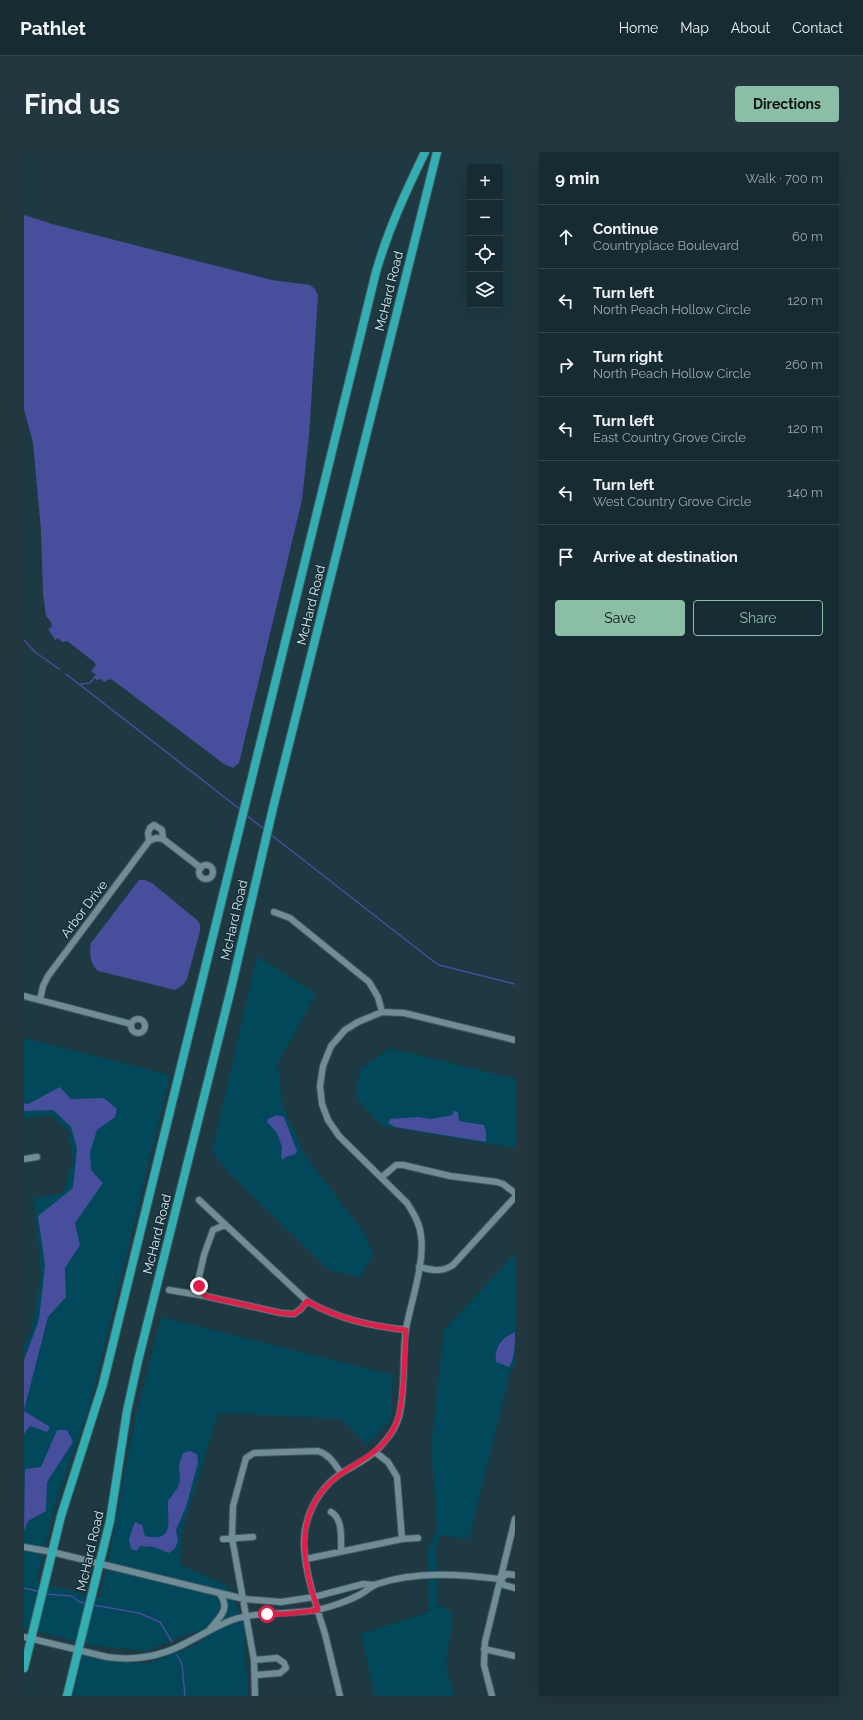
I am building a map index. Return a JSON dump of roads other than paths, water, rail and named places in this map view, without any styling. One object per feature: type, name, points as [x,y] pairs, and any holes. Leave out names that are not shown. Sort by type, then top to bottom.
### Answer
[{"type":"main road","name":"McHard Road","points":[[24,1668],[27,1638],[38,1610],[71,1482],[103,1384],[376,272],[385,240],[402,199],[425,152]]},
{"type":"main road","name":"McHard Road","points":[[67,1696],[110,1521],[127,1410],[138,1361],[231,989],[263,847],[437,152]]},
{"type":"street","points":[[149,841],[148,834],[150,828],[154,825],[162,830],[163,839],[201,868]]},
{"type":"street","name":"Arbor Drive","points":[[40,1000],[43,986],[48,976],[149,841],[156,838],[163,839]]},
{"type":"street","points":[[274,912],[290,918],[369,982],[378,997],[382,1012]]},
{"type":"street","points":[[24,996],[131,1024]]},
{"type":"street","points":[[340,1696],[314,1597],[306,1559],[304,1540],[305,1527],[309,1514],[321,1492],[341,1473],[375,1452],[387,1439],[396,1425],[399,1416],[406,1330],[419,1267],[421,1237],[415,1216],[407,1203],[334,1129],[322,1104],[320,1086],[326,1056],[338,1038],[358,1022],[382,1012],[409,1014],[515,1040]]},
{"type":"street","points":[[24,1160],[37,1158]]},
{"type":"street","points":[[382,1177],[396,1165],[403,1165],[450,1176],[497,1182],[503,1184],[515,1193]]},
{"type":"street","points":[[419,1267],[437,1271],[444,1270],[453,1265],[515,1197]]},
{"type":"street","points":[[199,1200],[307,1301],[326,1312],[350,1320],[406,1330]]},
{"type":"street","points":[[205,1296],[199,1286],[204,1255],[213,1230],[225,1225]]},
{"type":"street","points":[[169,1290],[205,1296],[281,1313],[294,1314],[301,1309],[307,1301]]},
{"type":"street","points":[[255,1696],[256,1675],[254,1660],[232,1538],[233,1506],[236,1489],[246,1458],[254,1453],[318,1451],[326,1453],[341,1473]]},
{"type":"street","points":[[375,1452],[388,1462],[397,1477],[402,1539]]},
{"type":"street","points":[[331,1512],[336,1514],[338,1521],[341,1551]]},
{"type":"street","points":[[492,1696],[484,1666],[484,1649],[515,1519]]},
{"type":"street","points":[[223,1539],[253,1537]]},
{"type":"street","points":[[306,1559],[402,1539],[418,1538]]},
{"type":"street","points":[[24,1547],[52,1552],[244,1600],[281,1602],[314,1597],[363,1584],[375,1585]]},
{"type":"street","points":[[500,1580],[507,1574],[515,1575]]},
{"type":"street","points":[[27,1638],[119,1658],[144,1657],[174,1649],[209,1630],[247,1616],[285,1614],[318,1610],[357,1596],[375,1585],[395,1579],[422,1575],[467,1575],[500,1580],[504,1585],[515,1588]]},
{"type":"street","points":[[209,1630],[225,1607],[224,1600],[219,1593]]},
{"type":"street","points":[[484,1649],[515,1656]]},
{"type":"street","points":[[254,1660],[277,1658],[284,1663],[286,1668],[280,1673],[256,1675]]},
{"type":"water","points":[[24,215],[52,224],[272,280],[310,285],[315,289],[318,295],[309,436],[302,500],[239,763],[233,768],[224,764],[114,681],[109,679],[105,682],[100,679],[97,680],[93,677],[96,675],[91,671],[96,665],[93,661],[67,641],[62,642],[58,638],[55,640],[48,629],[52,627],[51,622],[46,616],[43,594],[41,530],[33,443],[24,409]]},
{"type":"water","points":[[139,880],[145,880],[152,883],[200,924],[200,931],[187,979],[184,984],[175,990],[98,971],[92,962],[90,954],[91,943]]},
{"type":"water","points":[[60,1087],[71,1099],[104,1098],[117,1109],[115,1117],[97,1130],[90,1152],[91,1170],[103,1183],[75,1223],[80,1245],[65,1268],[66,1297],[48,1317],[24,1410],[24,1360],[39,1320],[45,1265],[38,1216],[73,1188],[77,1149],[71,1127],[53,1110],[24,1111],[24,1103],[28,1104]]},
{"type":"water","points":[[454,1111],[458,1112],[459,1121],[484,1125],[486,1142],[395,1127],[388,1123],[390,1119],[418,1117],[431,1119],[452,1115]]},
{"type":"water","points":[[277,1115],[284,1117],[297,1151],[295,1154],[286,1157],[283,1160],[281,1157],[282,1147],[277,1133],[267,1122],[268,1119]]},
{"type":"water","points":[[515,1332],[514,1355],[509,1367],[496,1362],[496,1352],[498,1347],[506,1337]]},
{"type":"water","points":[[24,1411],[50,1427],[47,1432],[30,1426],[24,1434]]},
{"type":"water","points":[[57,1430],[67,1430],[73,1442],[47,1482],[46,1511],[28,1521],[24,1531],[25,1469],[41,1467]]},
{"type":"water","points":[[190,1451],[197,1454],[198,1463],[186,1507],[176,1530],[178,1542],[175,1548],[169,1553],[154,1547],[140,1546],[137,1551],[131,1549],[129,1539],[135,1522],[142,1525],[145,1536],[162,1536],[166,1533],[168,1528],[168,1501],[178,1487],[180,1480],[179,1465],[183,1453]]},
{"type":"waterway","points":[[24,640],[35,652],[59,669]]},
{"type":"waterway","points":[[66,674],[241,810]]},
{"type":"waterway","points":[[81,684],[90,683],[94,678]]},
{"type":"waterway","points":[[245,814],[264,829]]},
{"type":"waterway","points":[[270,834],[439,965],[515,984]]},
{"type":"waterway","points":[[24,1588],[40,1592]]},
{"type":"waterway","points":[[45,1594],[71,1596],[80,1602],[87,1604]]},
{"type":"waterway","points":[[93,1605],[139,1613],[160,1622],[172,1642]]},
{"type":"waterway","points":[[177,1655],[182,1664],[185,1696]]}]
